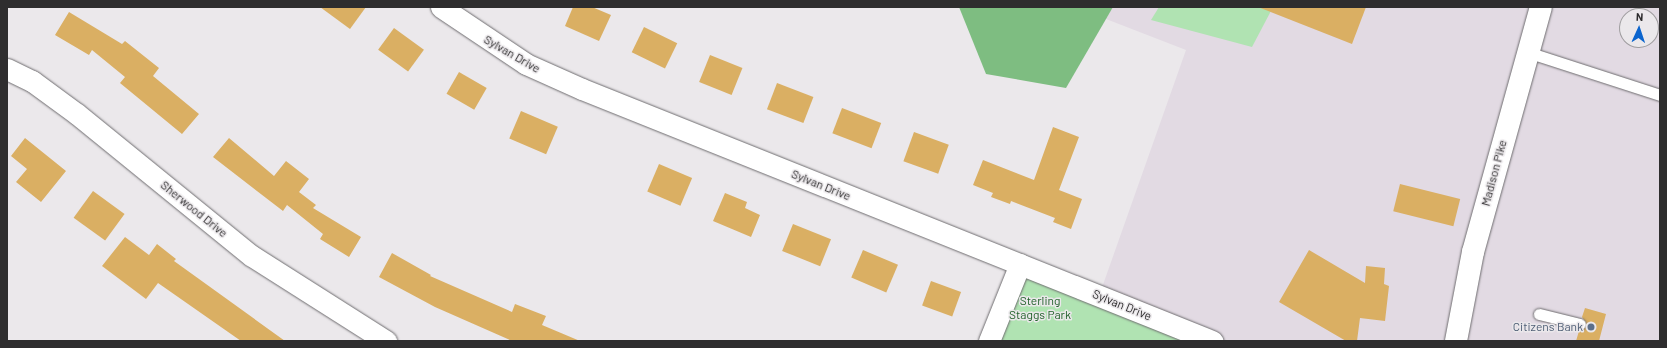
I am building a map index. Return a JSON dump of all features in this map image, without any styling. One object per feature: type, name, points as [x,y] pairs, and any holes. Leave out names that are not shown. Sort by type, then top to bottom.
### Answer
[{"type":"main road","name":"Madison Pike","points":[[1456,341],[1473,252],[1527,52],[1541,7]]},
{"type":"street","name":"Sylvan Drive","points":[[441,7],[526,64],[1212,341]]},
{"type":"street","name":"Sherwood Drive","points":[[7,69],[32,81],[77,114],[252,256],[386,341]]},
{"type":"street","points":[[989,341],[1020,264]]},
{"type":"lane","points":[[1527,52],[1660,95]]},
{"type":"lane","points":[[1539,314],[1580,324]]},
{"type":"shaded area","points":[[1113,7],[1660,7],[1660,341],[1212,341],[1099,296],[1186,50],[1106,19]]},
{"type":"green space","points":[[959,7],[1113,7],[1066,88],[986,74]]},
{"type":"green space","points":[[1159,7],[1273,7],[1252,47],[1151,20]]},
{"type":"green space","name":"Sterling Staggs Park","points":[[1020,264],[1212,341],[989,341]]},
{"type":"building","points":[[320,7],[366,7],[350,29]]},
{"type":"building","points":[[573,7],[592,7],[611,15],[599,41],[565,26]]},
{"type":"building","points":[[1258,7],[1366,7],[1352,44]]},
{"type":"building","points":[[69,12],[122,44],[125,41],[159,68],[153,76],[199,114],[182,134],[120,83],[125,77],[92,50],[89,55],[55,35]]},
{"type":"building","points":[[644,27],[677,43],[665,68],[632,52]]},
{"type":"building","points":[[394,28],[424,50],[408,72],[378,50]]},
{"type":"building","points":[[710,55],[742,68],[732,95],[699,82]]},
{"type":"building","points":[[459,72],[487,88],[474,110],[446,94]]},
{"type":"building","points":[[777,83],[813,97],[803,123],[767,109]]},
{"type":"building","points":[[842,108],[881,123],[872,148],[832,133]]},
{"type":"building","points":[[521,111],[558,127],[546,154],[509,139]]},
{"type":"building","points":[[1053,127],[1079,137],[1059,190],[1082,199],[1071,229],[1053,222],[1055,218],[1011,201],[1010,204],[991,197],[993,193],[973,185],[983,160],[1034,180]]},
{"type":"building","points":[[914,132],[949,145],[938,174],[903,161]]},
{"type":"building","points":[[25,138],[66,171],[41,202],[16,182],[27,169],[11,156]]},
{"type":"building","points":[[229,138],[274,176],[286,161],[309,179],[299,192],[316,205],[313,208],[361,237],[349,257],[320,239],[323,234],[287,205],[283,211],[213,157]]},
{"type":"building","points":[[659,164],[692,178],[680,206],[647,192]]},
{"type":"building","points":[[1400,184],[1460,199],[1453,226],[1393,211]]},
{"type":"building","points":[[93,191],[125,214],[105,241],[74,218]]},
{"type":"building","points":[[725,193],[747,202],[745,208],[760,215],[751,237],[713,221]]},
{"type":"building","points":[[793,224],[831,239],[820,266],[782,251]]},
{"type":"building","points":[[125,237],[149,255],[157,244],[176,259],[174,261],[285,341],[241,341],[158,283],[146,299],[102,266]]},
{"type":"building","points":[[863,250],[898,265],[886,292],[851,278]]},
{"type":"building","points":[[1309,250],[1365,283],[1366,266],[1385,268],[1384,284],[1389,286],[1385,321],[1360,318],[1357,341],[1346,341],[1279,302]]},
{"type":"building","points":[[392,253],[431,275],[430,276],[512,312],[515,304],[546,316],[542,325],[580,341],[512,341],[435,307],[379,277]]},
{"type":"building","points":[[931,281],[961,292],[952,316],[922,305]]},
{"type":"building","name":"Citizens Bank","points":[[1585,308],[1606,314],[1599,341],[1576,341],[1579,331],[1587,326],[1582,317]]},
{"type":"place","name":"Citizens Bank","points":[[1591,327]]}]
